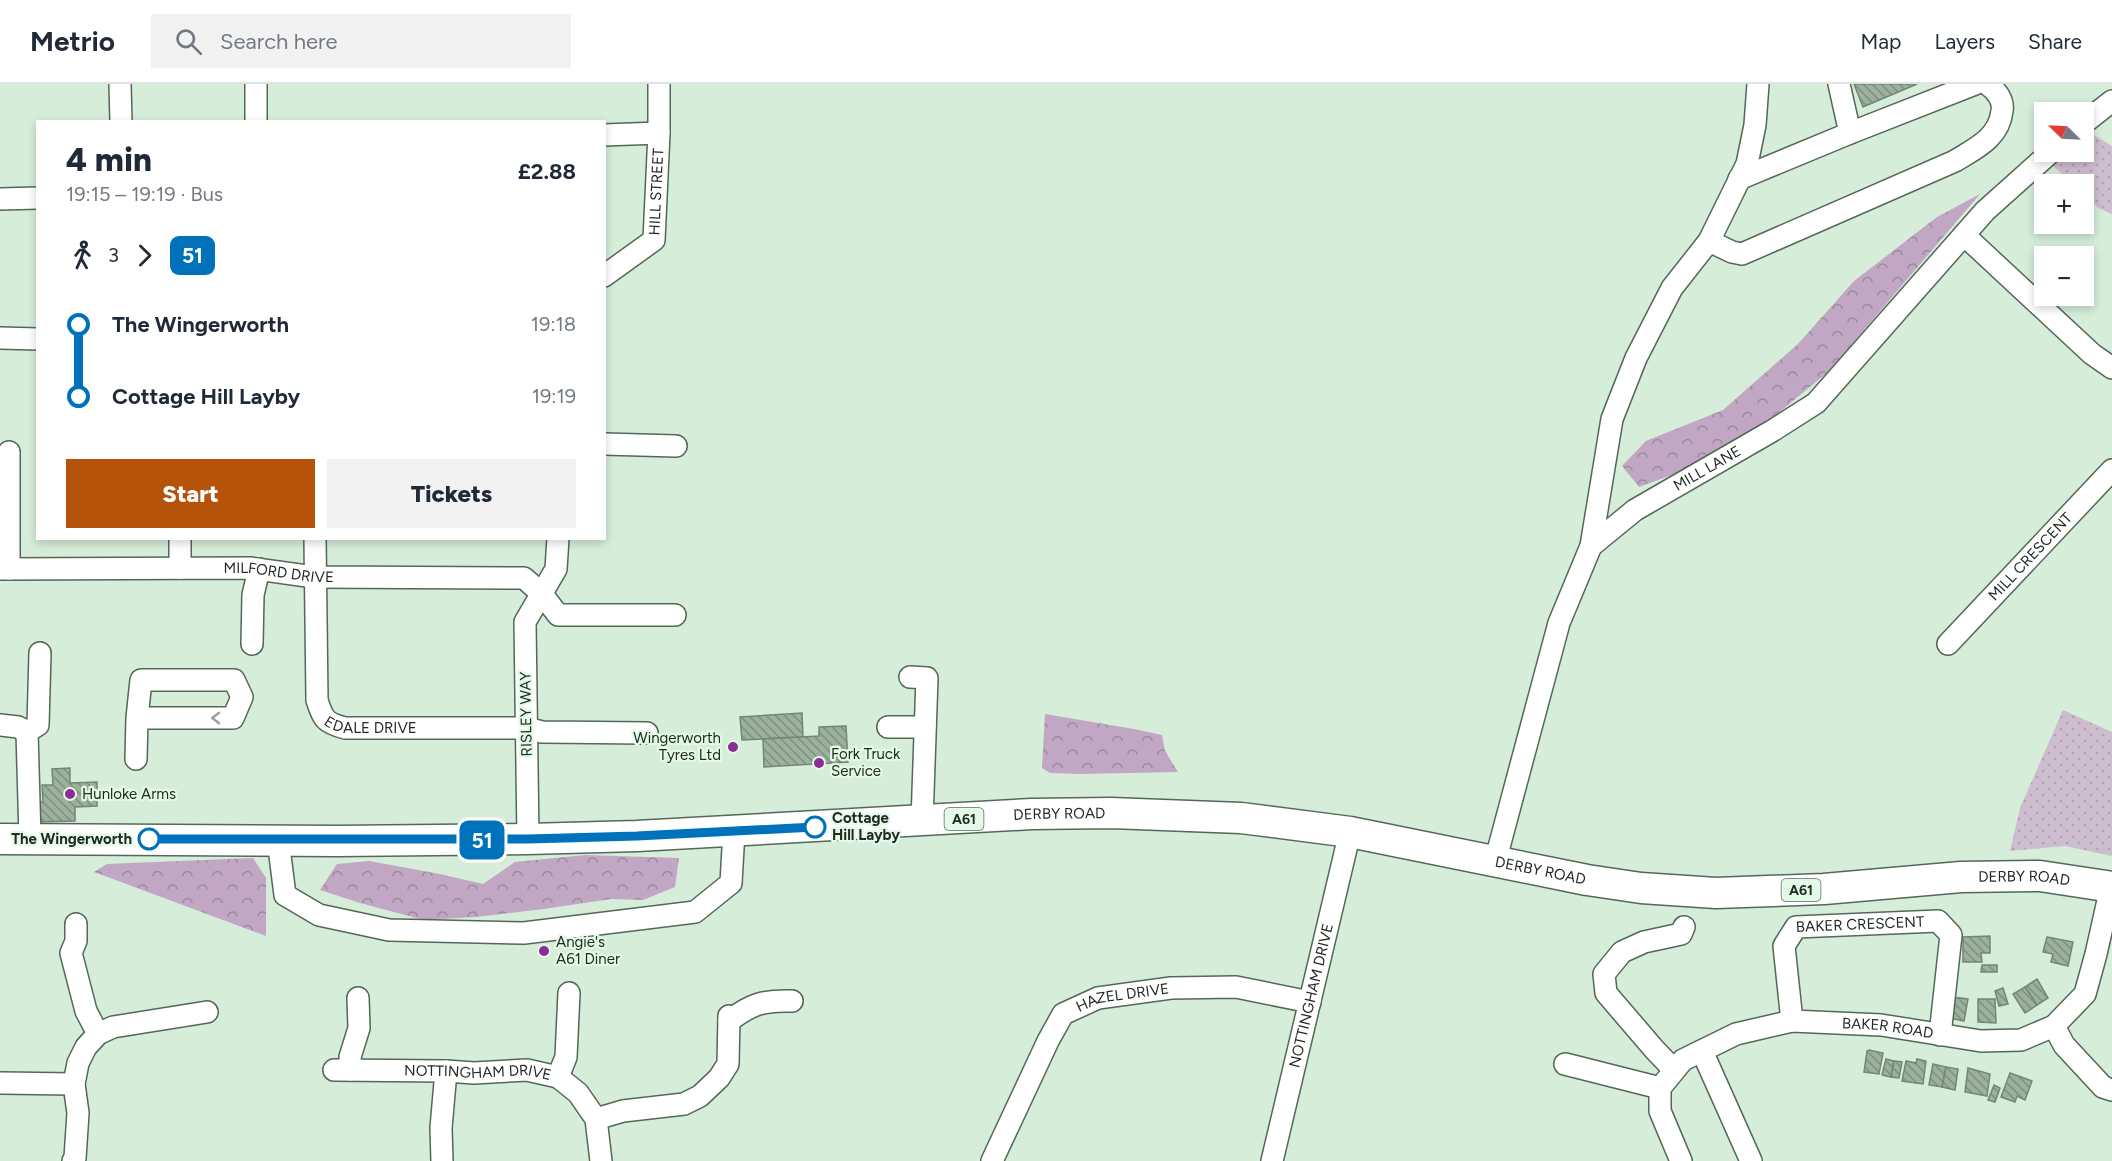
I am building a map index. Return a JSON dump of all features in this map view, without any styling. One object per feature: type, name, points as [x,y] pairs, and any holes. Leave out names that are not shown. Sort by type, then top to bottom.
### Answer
[{"type":"highway","name":"DERBY ROAD","points":[[0,839],[528,839],[734,831],[1032,814],[1111,813],[1241,818],[1350,832],[1495,862],[1630,886],[1716,893],[1824,889],[1984,877],[2040,876],[2111,887]]},
{"type":"street","points":[[120,84],[121,120]]},
{"type":"street","points":[[256,84],[256,120]]},
{"type":"street","name":"HILL STREET","points":[[606,275],[654,240],[659,133],[658,84]]},
{"type":"street","points":[[1591,546],[1612,419],[1636,358],[1672,288],[1709,241],[1747,164],[1755,125],[1758,84]]},
{"type":"street","points":[[1839,84],[1850,133]]},
{"type":"street","points":[[1739,179],[1975,84]]},
{"type":"street","points":[[1709,241],[1742,254],[1955,161],[1986,141],[1998,129],[2003,106],[2000,97],[1987,84]]},
{"type":"street","points":[[2094,115],[2112,101]]},
{"type":"street","points":[[606,135],[659,133]]},
{"type":"street","name":"MILL LANE","points":[[1495,862],[1559,623],[1591,546],[1635,510],[1816,403],[1985,211],[2040,162]]},
{"type":"street","points":[[0,199],[36,198]]},
{"type":"street","points":[[1964,235],[2092,354],[2112,368]]},
{"type":"street","points":[[0,338],[36,339]]},
{"type":"street","points":[[611,444],[676,446]]},
{"type":"street","name":"MILFORD DRIVE","points":[[9,452],[4,569],[259,569],[314,577],[524,578],[542,594],[558,615],[675,615]]},
{"type":"street","name":"MILL CRESCENT","points":[[1948,644],[2112,470]]},
{"type":"street","points":[[180,540],[180,568]]},
{"type":"street","points":[[314,577],[315,540]]},
{"type":"street","name":"RISLEY WAY","points":[[528,839],[525,622],[556,569],[558,540]]},
{"type":"street","points":[[252,644],[253,595],[259,569]]},
{"type":"street","name":"EDALE DRIVE","points":[[314,577],[316,700],[322,715],[330,724],[345,728],[526,728]]},
{"type":"street","points":[[27,732],[38,725],[40,652]]},
{"type":"street","points":[[910,677],[927,678],[922,821]]},
{"type":"street","points":[[136,759],[137,718],[141,680],[234,680],[242,697],[233,718],[137,718]]},
{"type":"street","points":[[0,724],[18,727],[27,732]]},
{"type":"street","points":[[888,727],[926,727]]},
{"type":"street","points":[[526,728],[542,732],[646,733]]},
{"type":"street","points":[[27,732],[30,838]]},
{"type":"street","points":[[278,840],[285,895],[319,915],[389,930],[524,933],[695,912],[732,883],[734,831]]},
{"type":"street","name":"NOTTINGHAM DRIVE","points":[[1272,1161],[1350,832]]},
{"type":"street","name":"BAKER ROAD","points":[[1660,1088],[1683,1060],[1736,1035],[1792,1021],[1881,1025],[1982,1041],[2021,1040],[2054,1026],[2085,994],[2111,887]]},
{"type":"street","name":"BAKER CRESCENT","points":[[1792,1021],[1784,945],[1796,927],[1938,921],[1951,935],[1940,1035]]},
{"type":"street","points":[[76,924],[76,941],[71,953],[86,1011],[98,1034]]},
{"type":"street","points":[[1674,1070],[1653,1049],[1606,993],[1604,974],[1622,952],[1644,942],[1681,934],[1684,927]]},
{"type":"street","name":"HAZEL DRIVE","points":[[992,1161],[1063,1014],[1098,998],[1171,988],[1236,987],[1311,1002]]},
{"type":"street","points":[[558,1077],[566,1057],[569,993]]},
{"type":"street","name":"NOTTINGHAM DRIVE","points":[[358,998],[359,1028],[350,1057],[343,1070],[474,1073],[527,1070],[558,1077],[578,1093],[596,1119],[601,1161]]},
{"type":"street","points":[[596,1119],[623,1111],[684,1104],[700,1096],[719,1078],[728,1064],[729,1018],[758,1003],[792,1001]]},
{"type":"street","points":[[79,1160],[78,1113],[74,1084],[78,1063],[86,1047],[98,1034],[124,1025],[207,1012]]},
{"type":"street","points":[[2054,1026],[2064,1045],[2103,1087],[2112,1090]]},
{"type":"street","points":[[1702,1051],[1751,1161]]},
{"type":"street","points":[[1565,1064],[1660,1088],[1660,1111],[1681,1161]]},
{"type":"street","points":[[442,1161],[441,1128],[446,1071]]},
{"type":"street","points":[[0,1083],[74,1084]]},
{"type":"shaded area","points":[[2094,135],[2112,146],[2112,214],[2094,204],[2094,174],[2062,174],[2051,164],[2054,162],[2094,162]]},
{"type":"shaded area","points":[[2063,710],[2112,732],[2112,856],[2065,846],[2010,851],[2020,808]]},
{"type":"green space","points":[[1980,194],[1828,372],[1749,437],[1680,472],[1639,487],[1622,466],[1646,441],[1723,410],[1798,344],[1854,281],[1937,217]]},
{"type":"green space","points":[[1045,714],[1162,735],[1165,751],[1178,772],[1050,773],[1042,768]]},
{"type":"green space","points":[[585,855],[679,858],[675,887],[643,900],[611,899],[475,917],[424,920],[320,890],[337,864],[369,861],[483,884],[515,862]]},
{"type":"green space","points":[[253,858],[266,878],[266,936],[94,872],[107,864]]},
{"type":"building","points":[[1854,84],[1917,84],[1863,107]]},
{"type":"building","points":[[802,713],[803,737],[742,740],[740,717]]},
{"type":"building","points":[[846,726],[848,762],[764,767],[763,739],[819,736],[819,727]]},
{"type":"building","name":"Hunloke Arms","points":[[70,768],[70,783],[97,782],[97,806],[75,807],[75,821],[36,822],[35,802],[43,802],[42,785],[53,785],[52,769]]},
{"type":"building","points":[[1990,936],[1990,953],[1981,953],[1982,962],[1963,962],[1963,937]]},
{"type":"building","points":[[2047,937],[2073,942],[2068,966],[2051,962],[2053,954],[2043,952]]},
{"type":"building","points":[[1982,965],[1997,965],[1997,972],[1981,972]]},
{"type":"building","points":[[2037,979],[2048,998],[2037,1005],[2025,987]]},
{"type":"building","points":[[2025,987],[2037,1005],[2025,1013],[2013,994]]},
{"type":"building","points":[[2003,988],[2008,1004],[1999,1006],[1995,991]]},
{"type":"building","points":[[1952,997],[1968,999],[1964,1021],[1949,1018]]},
{"type":"building","points":[[1978,999],[1995,999],[1996,1023],[1978,1022]]},
{"type":"building","points":[[1869,1050],[1883,1053],[1879,1074],[1864,1072]]},
{"type":"building","points":[[1886,1059],[1894,1061],[1891,1077],[1882,1075]]},
{"type":"building","points":[[1917,1059],[1926,1061],[1923,1084],[1902,1081],[1906,1061],[1916,1063]]},
{"type":"building","points":[[1894,1061],[1902,1062],[1899,1078],[1891,1077]]},
{"type":"building","points":[[1933,1064],[1946,1067],[1942,1087],[1929,1085]]},
{"type":"building","points":[[1946,1067],[1958,1069],[1955,1090],[1942,1087]]},
{"type":"building","points":[[1968,1068],[1990,1074],[1987,1096],[1965,1092]]},
{"type":"building","points":[[2010,1073],[2032,1081],[2025,1100],[2017,1096],[2015,1102],[2001,1097]]},
{"type":"building","points":[[1994,1085],[2000,1088],[1995,1102],[1988,1100]]},
{"type":"bus line","name":"51","points":[[149,839],[337,841],[528,839],[815,827]]},
{"type":"place","name":"Wingerworth Tyres Ltd","points":[[733,747]]},
{"type":"place","name":"Fork Truck Service","points":[[819,763]]},
{"type":"place","name":"Hunloke Arms","points":[[70,794]]},
{"type":"place","name":"Cottage Hill Layby","points":[[815,827]]},
{"type":"place","name":"The Wingerworth","points":[[149,839]]},
{"type":"place","name":"Angie's A61 Diner","points":[[544,951]]}]
